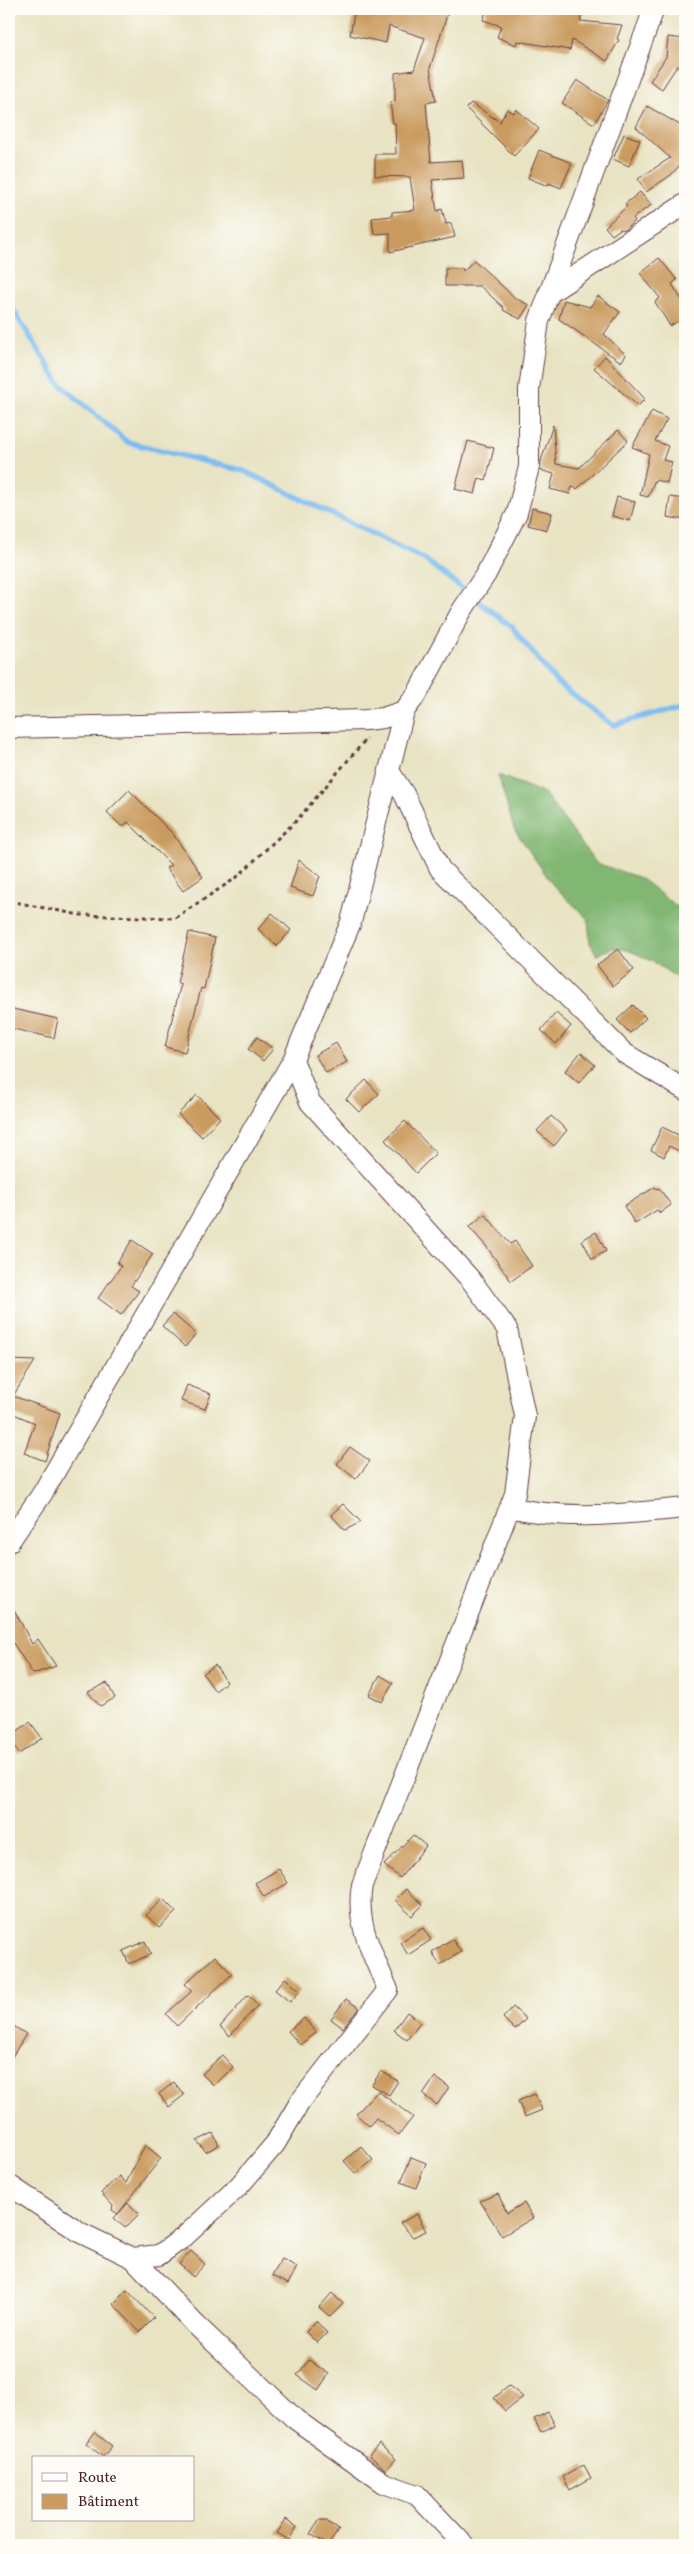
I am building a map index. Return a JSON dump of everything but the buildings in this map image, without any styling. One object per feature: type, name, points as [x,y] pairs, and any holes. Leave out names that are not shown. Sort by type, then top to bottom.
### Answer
[{"type":"street","points":[[9,1542],[42,1494],[293,1060],[351,922],[404,711],[417,694],[461,612],[486,574],[517,513],[530,466],[528,389],[538,321],[654,9]]},
{"type":"street","points":[[548,294],[685,204]]},
{"type":"street","points":[[9,728],[383,718],[404,711]]},
{"type":"street","points":[[389,771],[404,794],[440,870],[624,1053],[685,1090]]},
{"type":"street","points":[[133,2258],[159,2255],[184,2236],[238,2187],[274,2144],[300,2102],[388,1990],[360,1922],[358,1903],[362,1885],[515,1494],[525,1416],[507,1329],[471,1280],[310,1102],[293,1060]]},
{"type":"street","points":[[510,1507],[536,1514],[610,1515],[685,1508]]},
{"type":"street","points":[[9,2185],[81,2233],[133,2258],[195,2324],[295,2419],[384,2483],[417,2495],[464,2545]]},
{"type":"path","points":[[9,901],[80,915],[175,918],[243,872],[296,820],[383,718]]},
{"type":"green space","points":[[498,775],[544,793],[596,863],[640,878],[685,913],[685,984],[642,956],[624,949],[615,948],[597,955],[590,943],[588,919],[553,885],[514,829]]},
{"type":"waterway","points":[[9,303],[59,383],[127,442],[244,471],[424,559],[512,627],[557,683],[613,725],[685,705]]}]
